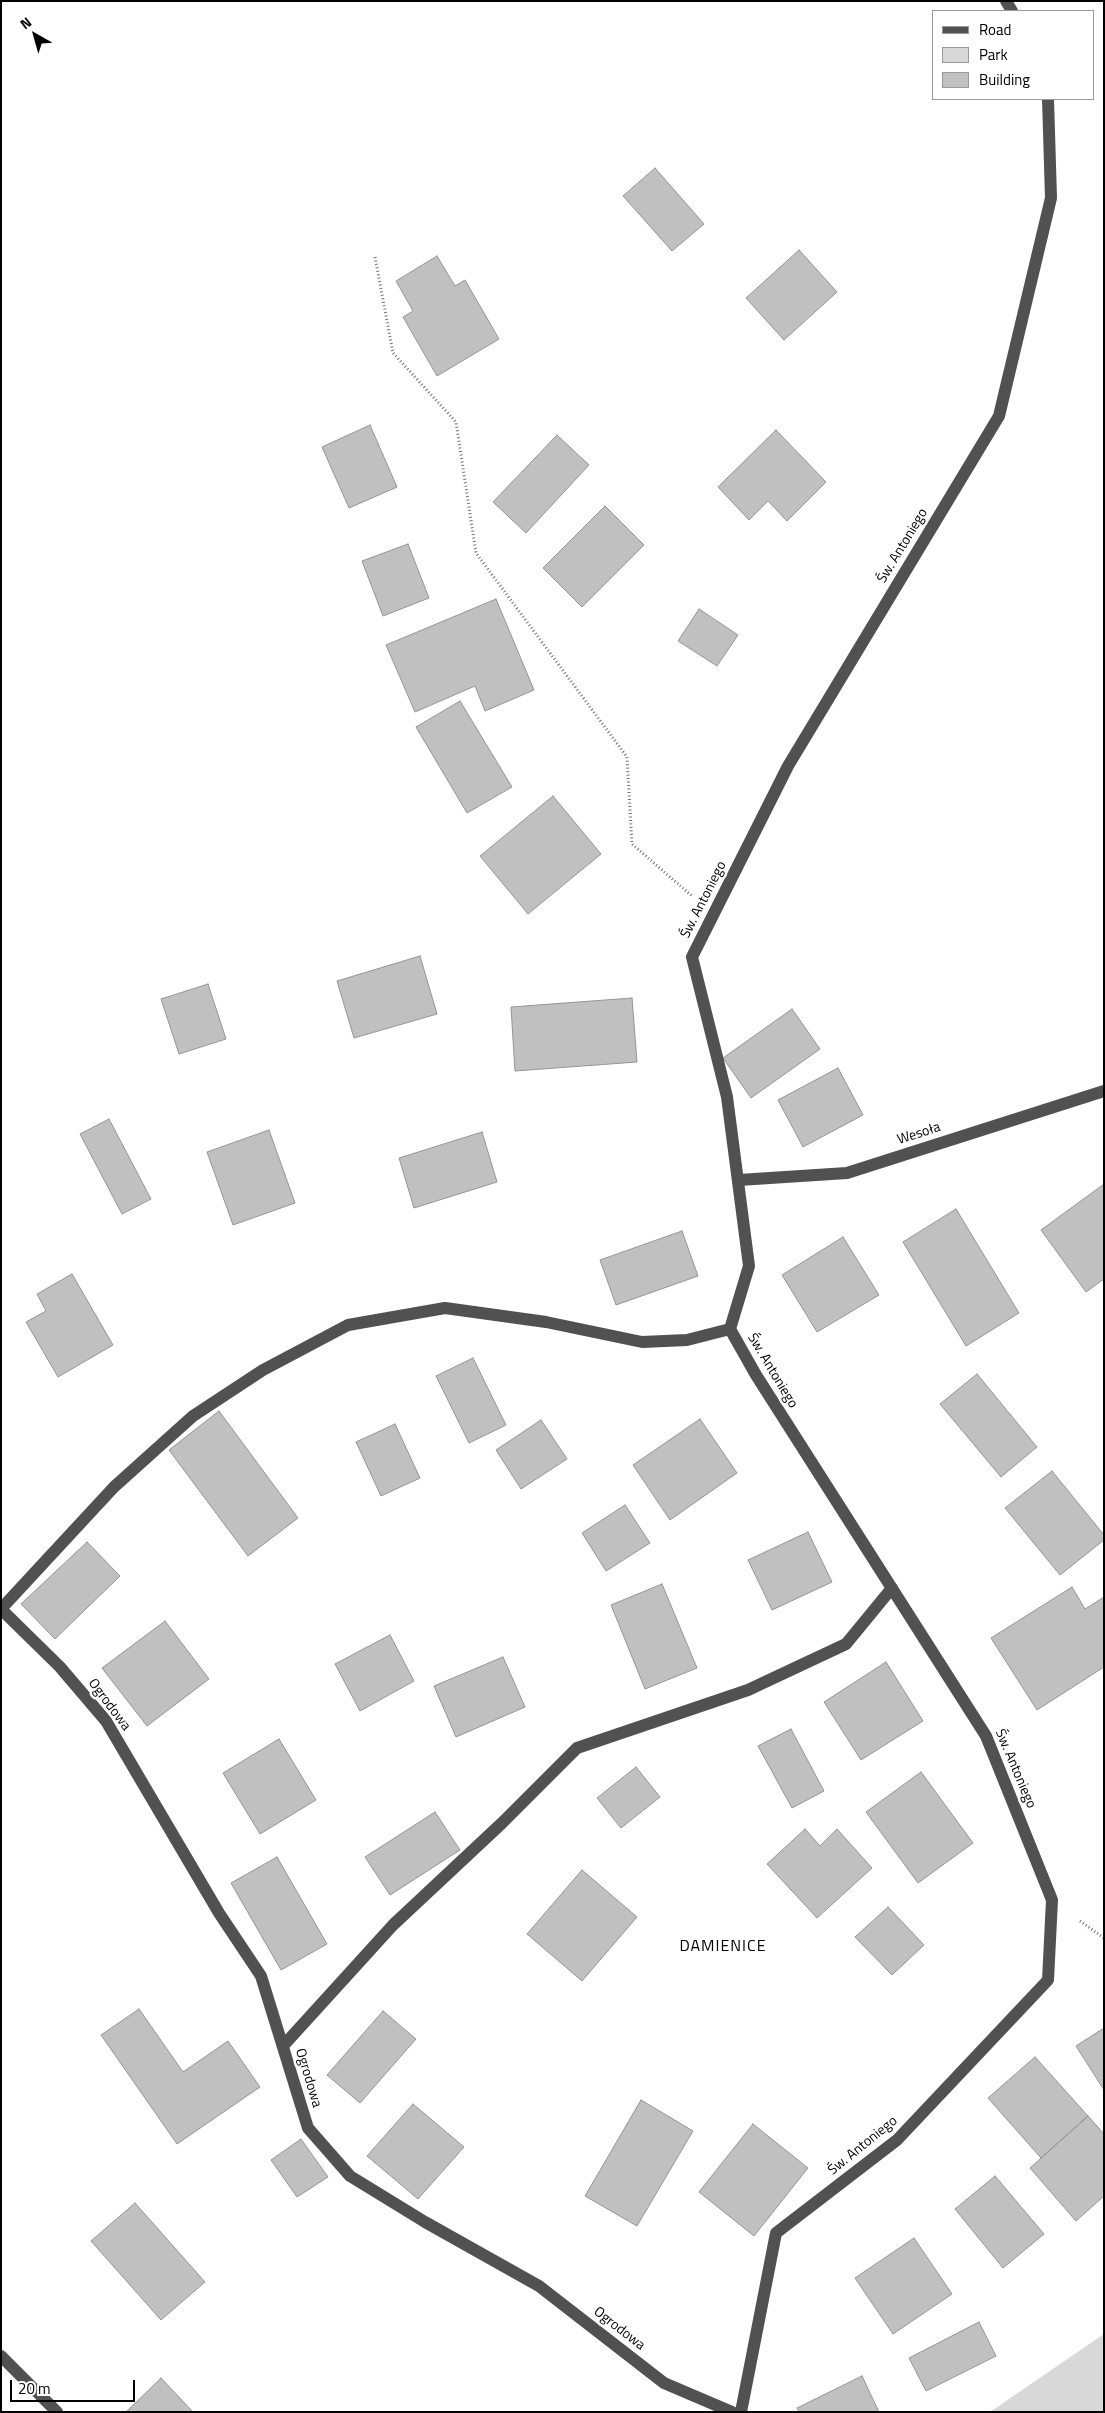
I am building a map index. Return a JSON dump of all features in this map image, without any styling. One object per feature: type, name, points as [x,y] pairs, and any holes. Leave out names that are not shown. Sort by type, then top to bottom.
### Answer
[{"type":"street","name":"Św. Antoniego","points":[[741,2412],[776,2233],[897,2140],[1048,1980],[1052,1900],[986,1736],[761,1384],[730,1329],[749,1266],[727,1097],[692,957],[788,766],[999,416],[1051,198],[1048,100]]},
{"type":"street","name":"Wesoła","points":[[739,1180],[847,1173],[1104,1091]]},
{"type":"street","points":[[1,1609],[114,1487],[193,1416],[263,1370],[348,1325],[445,1308],[546,1322],[642,1342],[687,1340],[730,1329]]},
{"type":"street","points":[[283,2046],[393,1925],[502,1824],[577,1748],[748,1690],[846,1644],[892,1588]]},
{"type":"street","name":"Ogrodowa","points":[[1,1609],[60,1667],[106,1721],[219,1913],[261,1976],[308,2128],[350,2176],[424,2222],[539,2286],[664,2383],[732,2412]]},
{"type":"street","points":[[1,2356],[57,2412]]},
{"type":"path","points":[[375,257],[393,353],[456,422],[476,554],[627,757],[632,844],[713,914]]},
{"type":"green space","points":[[1104,2334],[1104,2412],[990,2412]]},
{"type":"building","points":[[655,168],[704,224],[672,251],[623,196]]},
{"type":"building","points":[[799,250],[837,292],[784,340],[746,298]]},
{"type":"building","points":[[437,256],[455,286],[465,280],[499,339],[437,376],[403,317],[413,311],[396,281]]},
{"type":"building","points":[[370,425],[397,487],[349,508],[322,447]]},
{"type":"building","points":[[776,430],[826,482],[787,521],[768,501],[749,520],[718,487]]},
{"type":"building","points":[[557,435],[589,465],[526,533],[493,502]]},
{"type":"building","points":[[605,506],[644,545],[582,607],[543,568]]},
{"type":"building","points":[[408,544],[429,598],[383,616],[362,561]]},
{"type":"building","points":[[496,599],[534,690],[485,711],[475,686],[415,712],[386,645]]},
{"type":"building","points":[[699,609],[738,635],[717,666],[678,641]]},
{"type":"building","points":[[460,701],[512,787],[467,813],[416,727]]},
{"type":"building","points":[[553,796],[601,854],[528,914],[480,856]]},
{"type":"building","points":[[420,956],[437,1014],[354,1038],[337,981]]},
{"type":"building","points":[[208,984],[226,1039],[179,1054],[161,999]]},
{"type":"building","points":[[632,998],[637,1062],[515,1071],[511,1007]]},
{"type":"building","points":[[792,1009],[820,1049],[751,1098],[723,1058]]},
{"type":"building","points":[[838,1068],[863,1115],[803,1147],[778,1100]]},
{"type":"building","points":[[109,1119],[151,1199],[122,1214],[80,1134]]},
{"type":"building","points":[[269,1130],[295,1203],[233,1225],[207,1152]]},
{"type":"building","points":[[482,1132],[497,1182],[414,1208],[399,1158]]},
{"type":"building","points":[[1104,1184],[1104,1279],[1086,1292],[1041,1230]]},
{"type":"building","points":[[956,1209],[1019,1313],[966,1346],[903,1242]]},
{"type":"building","points":[[682,1231],[698,1276],[616,1305],[600,1260]]},
{"type":"building","points":[[843,1237],[879,1295],[817,1332],[782,1275]]},
{"type":"building","points":[[72,1274],[113,1345],[58,1377],[26,1322],[46,1311],[37,1294]]},
{"type":"building","points":[[473,1358],[506,1425],[469,1443],[436,1376]]},
{"type":"building","points":[[977,1374],[1037,1447],[1001,1477],[940,1404]]},
{"type":"building","points":[[219,1411],[298,1518],[248,1556],[169,1450]]},
{"type":"building","points":[[700,1419],[737,1473],[670,1520],[633,1465]]},
{"type":"building","points":[[541,1420],[567,1459],[521,1489],[496,1450]]},
{"type":"building","points":[[395,1424],[420,1478],[381,1496],[356,1442]]},
{"type":"building","points":[[1052,1471],[1104,1535],[1104,1540],[1060,1575],[1005,1508]]},
{"type":"building","points":[[625,1505],[650,1543],[606,1571],[582,1533]]},
{"type":"building","points":[[808,1532],[832,1582],[772,1610],[748,1560]]},
{"type":"building","points":[[87,1542],[120,1576],[55,1639],[21,1604]]},
{"type":"building","points":[[662,1584],[697,1668],[645,1689],[611,1605]]},
{"type":"building","points":[[1072,1587],[1085,1609],[1104,1597],[1104,1667],[1037,1710],[991,1638]]},
{"type":"building","points":[[165,1621],[209,1679],[147,1726],[102,1668]]},
{"type":"building","points":[[390,1635],[414,1681],[360,1711],[335,1664]]},
{"type":"building","points":[[503,1657],[525,1707],[456,1737],[434,1686]]},
{"type":"building","points":[[886,1662],[923,1721],[861,1760],[824,1702]]},
{"type":"building","points":[[791,1729],[824,1791],[792,1808],[758,1746]]},
{"type":"building","points":[[279,1739],[316,1800],[260,1834],[223,1773]]},
{"type":"building","points":[[636,1767],[660,1797],[621,1828],[597,1798]]},
{"type":"building","points":[[921,1772],[973,1843],[918,1883],[866,1812]]},
{"type":"building","points":[[435,1812],[460,1850],[390,1895],[365,1857]]},
{"type":"building","points":[[805,1829],[820,1846],[837,1829],[872,1868],[817,1918],[767,1864]]},
{"type":"building","points":[[277,1857],[327,1944],[281,1970],[231,1883]]},
{"type":"building","points":[[582,1870],[637,1917],[582,1981],[527,1934]]},
{"type":"building","points":[[888,1907],[924,1945],[892,1975],[855,1937]]},
{"type":"building","points":[[139,2009],[183,2072],[228,2041],[260,2087],[177,2144],[101,2035]]},
{"type":"building","points":[[383,2011],[416,2039],[360,2103],[327,2075]]},
{"type":"building","points":[[1104,2028],[1104,2090],[1076,2046]]},
{"type":"building","points":[[1035,2057],[1088,2116],[1041,2158],[988,2098]]},
{"type":"building","points":[[641,2100],[693,2131],[637,2226],[585,2196]]},
{"type":"building","points":[[413,2104],[464,2147],[418,2199],[367,2156]]},
{"type":"building","points":[[1088,2116],[1104,2134],[1104,2196],[1076,2221],[1030,2168]]},
{"type":"building","points":[[753,2124],[808,2168],[754,2236],[699,2192]]},
{"type":"building","points":[[301,2139],[328,2177],[297,2197],[271,2160]]},
{"type":"building","points":[[995,2176],[1044,2234],[1003,2268],[955,2209]]},
{"type":"building","points":[[135,2203],[205,2282],[161,2320],[91,2241]]},
{"type":"building","points":[[914,2238],[952,2294],[893,2334],[855,2278]]},
{"type":"building","points":[[979,2322],[996,2356],[926,2391],[909,2358]]},
{"type":"building","points":[[862,2376],[879,2412],[799,2412],[797,2408]]},
{"type":"building","points":[[161,2378],[193,2412],[126,2412]]},
{"type":"district","name":"DAMIENICE","points":[[723,1947]]}]
